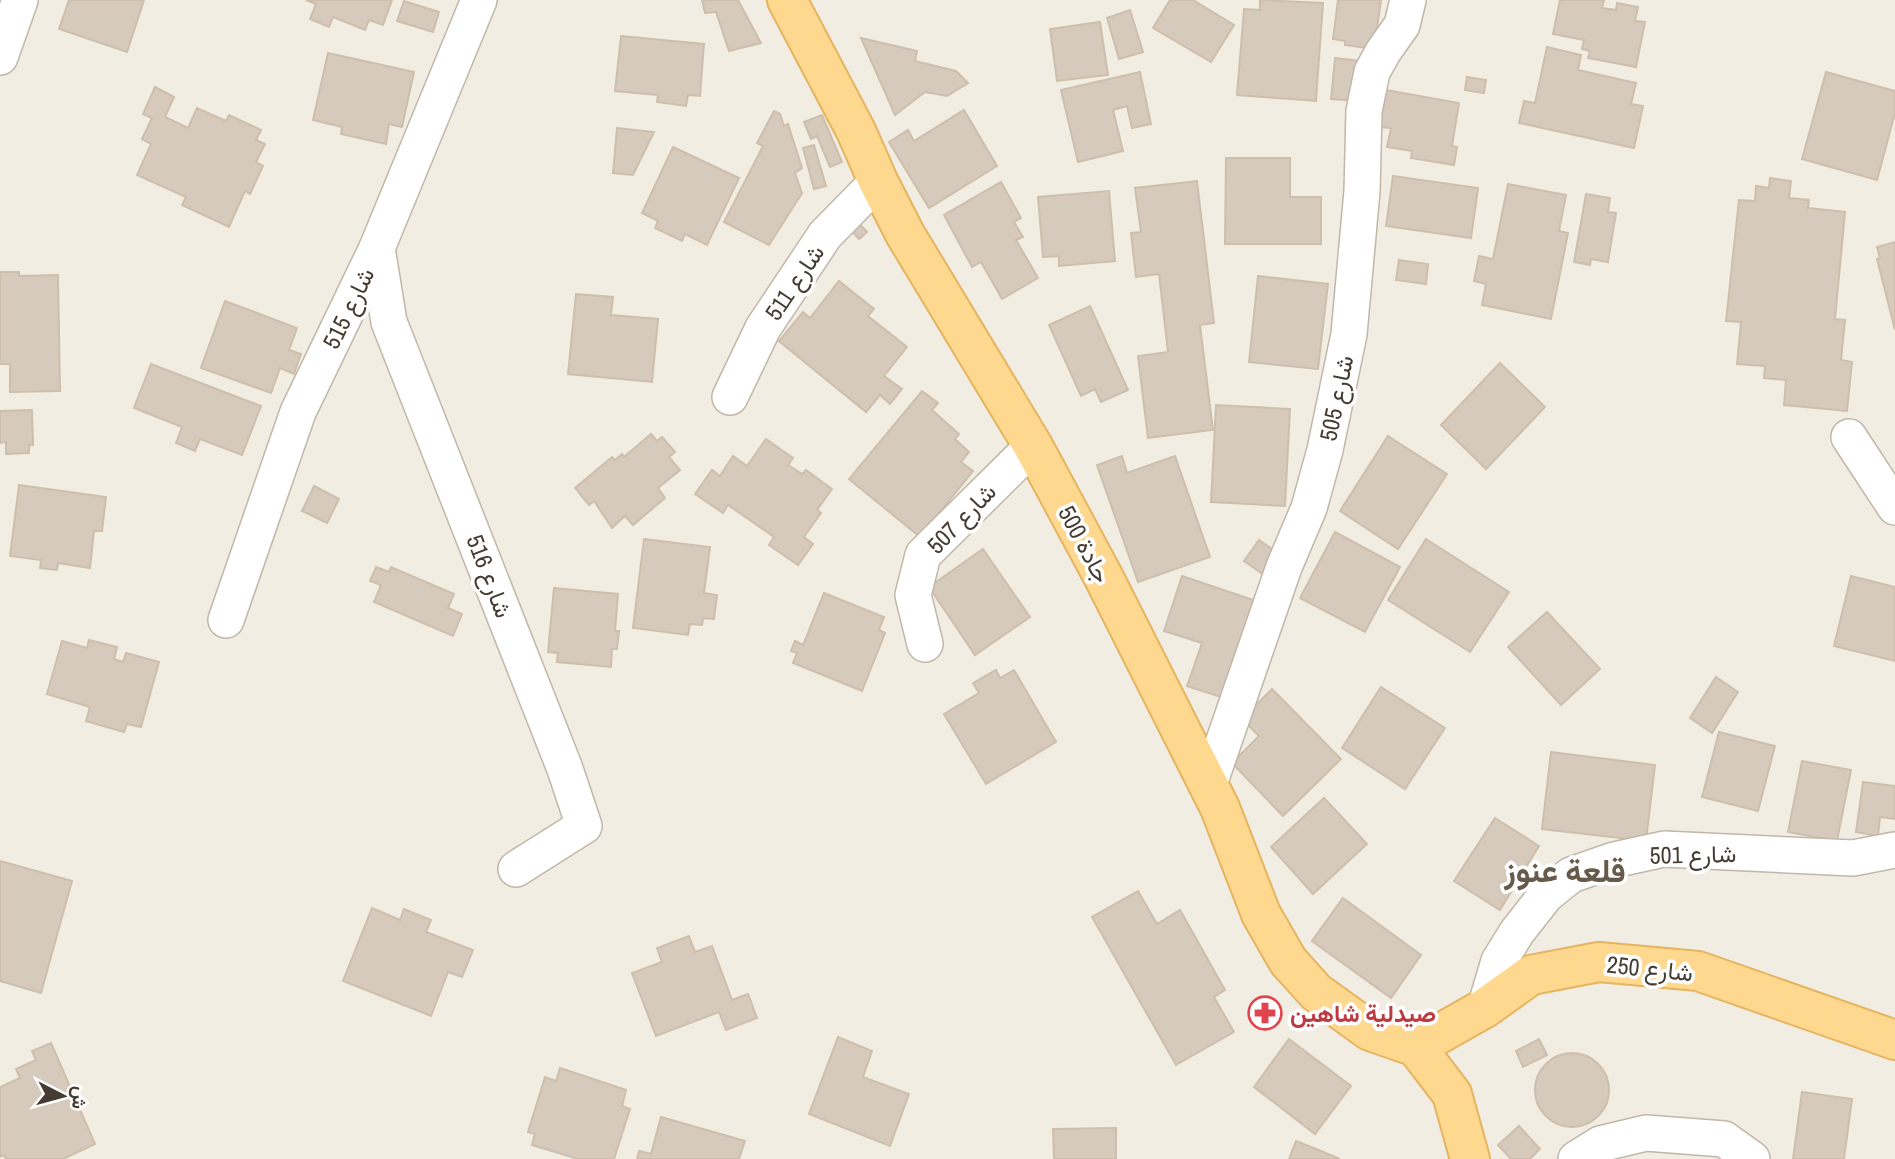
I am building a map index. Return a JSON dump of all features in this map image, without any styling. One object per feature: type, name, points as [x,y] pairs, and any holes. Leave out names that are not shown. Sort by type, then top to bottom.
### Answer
[{"type":"main road","name":"جادة 500","points":[[787,0],[856,131],[905,234],[1033,446],[1104,578],[1220,808],[1261,914],[1288,961],[1316,992],[1370,1031],[1416,1048]]},
{"type":"main road","name":"شارع 250","points":[[1416,1048],[1485,1007],[1531,975],[1599,962],[1698,971],[1895,1040]]},
{"type":"main road","points":[[1416,1048],[1452,1094],[1470,1159]]},
{"type":"street","points":[[0,57],[20,0]]},
{"type":"street","name":"شارع 515","points":[[226,620],[298,412],[377,248],[479,0]]},
{"type":"street","name":"شارع 505","points":[[1208,788],[1284,567],[1309,508],[1325,450],[1349,334],[1362,191],[1364,111],[1372,72],[1402,24],[1408,0]]},
{"type":"street","name":"شارع 511","points":[[730,397],[763,328],[825,235],[878,181]]},
{"type":"street","name":"شارع 516","points":[[377,248],[389,322],[565,769],[584,826],[516,869]]},
{"type":"street","points":[[1849,437],[1895,507]]},
{"type":"street","name":"شارع 507","points":[[925,643],[913,595],[923,555],[1033,446]]},
{"type":"street","name":"شارع 501","points":[[1485,1007],[1499,961],[1517,932],[1546,895],[1571,875],[1614,860],[1664,849],[1853,858],[1895,850]]},
{"type":"street","points":[[1576,1159],[1600,1144],[1646,1133],[1724,1139],[1752,1159]]},
{"type":"building","points":[[69,0],[144,0],[127,52],[59,29]]},
{"type":"building","points":[[306,0],[392,0],[383,25],[369,20],[365,30],[333,17],[329,27],[310,19],[316,4]]},
{"type":"building","points":[[702,0],[738,0],[761,43],[729,51],[716,12],[705,13]]},
{"type":"building","points":[[1170,0],[1193,0],[1234,25],[1211,62],[1153,28]]},
{"type":"building","points":[[1260,0],[1323,3],[1316,101],[1237,95],[1244,9],[1260,10]]},
{"type":"building","points":[[1338,0],[1381,0],[1374,49],[1345,45],[1345,41],[1333,39]]},
{"type":"building","points":[[1560,0],[1604,0],[1602,8],[1616,10],[1617,3],[1638,7],[1635,21],[1645,22],[1636,67],[1588,58],[1590,51],[1582,49],[1584,40],[1553,34]]},
{"type":"building","points":[[404,1],[439,12],[433,32],[397,21]]},
{"type":"building","points":[[1130,10],[1143,52],[1119,59],[1107,18]]},
{"type":"building","points":[[1100,22],[1108,75],[1057,81],[1050,29]]},
{"type":"building","points":[[621,36],[704,44],[700,96],[688,95],[686,106],[657,102],[658,95],[615,91]]},
{"type":"building","points":[[861,38],[917,51],[915,61],[956,71],[968,83],[947,96],[925,92],[895,115]]},
{"type":"building","points":[[1547,47],[1581,55],[1578,70],[1636,83],[1631,104],[1643,106],[1634,148],[1519,123],[1524,101],[1535,103]]},
{"type":"building","points":[[328,53],[414,72],[402,127],[389,124],[386,144],[341,134],[342,127],[313,120]]},
{"type":"building","points":[[1335,58],[1360,61],[1357,101],[1331,99]]},
{"type":"building","points":[[1140,72],[1151,124],[1132,128],[1127,106],[1113,110],[1123,151],[1078,162],[1061,90]]},
{"type":"building","points":[[1826,72],[1895,91],[1895,113],[1877,180],[1802,159]]},
{"type":"building","points":[[1467,77],[1486,80],[1484,93],[1465,90]]},
{"type":"building","points":[[155,87],[174,97],[165,117],[188,128],[197,108],[226,121],[229,115],[261,130],[256,140],[265,144],[256,162],[263,166],[250,194],[245,191],[229,227],[182,205],[186,197],[137,175],[151,144],[142,139],[152,118],[143,114]]},
{"type":"building","points":[[1386,90],[1459,103],[1452,146],[1457,147],[1454,165],[1411,158],[1412,151],[1387,147],[1391,128],[1379,127]]},
{"type":"building","points":[[964,110],[997,166],[929,208],[889,142],[908,130],[914,141]]},
{"type":"building","points":[[774,111],[780,114],[784,126],[788,124],[802,168],[795,173],[802,193],[769,245],[724,222],[763,146],[757,143]]},
{"type":"building","points":[[822,115],[842,162],[830,167],[817,136],[811,139],[804,122]]},
{"type":"building","points":[[617,128],[654,132],[633,175],[613,173]]},
{"type":"building","points":[[814,145],[826,186],[814,189],[803,148]]},
{"type":"building","points":[[673,147],[739,178],[707,245],[685,234],[682,241],[655,228],[658,221],[642,213]]},
{"type":"building","points":[[1226,158],[1290,158],[1290,197],[1321,197],[1321,244],[1225,244]]},
{"type":"building","points":[[1393,176],[1478,188],[1471,238],[1386,226]]},
{"type":"building","points":[[1770,178],[1791,181],[1789,198],[1809,200],[1808,208],[1845,212],[1835,319],[1845,320],[1841,360],[1852,362],[1847,411],[1784,405],[1786,380],[1764,378],[1765,366],[1737,364],[1741,322],[1726,321],[1739,200],[1755,201],[1756,186],[1769,188]]},
{"type":"building","points":[[1197,181],[1214,323],[1200,325],[1213,430],[1148,438],[1138,356],[1168,352],[1159,274],[1136,277],[1131,233],[1141,232],[1135,188]]},
{"type":"building","points":[[1001,182],[1021,218],[1014,222],[1023,237],[1016,240],[1038,278],[1002,299],[981,262],[972,267],[944,215]]},
{"type":"building","points":[[1508,184],[1566,195],[1559,231],[1568,233],[1551,319],[1482,305],[1486,284],[1474,281],[1479,256],[1493,259]]},
{"type":"building","points":[[1109,191],[1115,261],[1059,266],[1059,256],[1043,257],[1038,197]]},
{"type":"building","points":[[1586,194],[1610,198],[1608,212],[1616,213],[1608,262],[1591,259],[1590,265],[1574,262]]},
{"type":"building","points":[[853,217],[867,232],[859,239],[845,224]]},
{"type":"building","points":[[1895,242],[1895,330],[1877,259],[1880,258],[1877,247]]},
{"type":"building","points":[[1399,260],[1428,264],[1426,284],[1396,280]]},
{"type":"building","points":[[0,272],[19,272],[19,276],[58,275],[60,391],[10,392],[10,364],[0,364]]},
{"type":"building","points":[[1258,276],[1328,284],[1318,369],[1249,362]]},
{"type":"building","points":[[839,281],[874,309],[868,316],[907,347],[884,376],[902,389],[890,404],[880,395],[866,412],[779,341],[803,312],[810,318]]},
{"type":"building","points":[[576,294],[613,297],[611,315],[658,319],[652,382],[568,374]]},
{"type":"building","points":[[225,301],[297,328],[289,350],[301,354],[294,374],[280,368],[271,393],[201,368]]},
{"type":"building","points":[[1090,306],[1128,390],[1101,402],[1095,389],[1081,396],[1049,325]]},
{"type":"building","points":[[1500,363],[1545,407],[1486,469],[1441,425]]},
{"type":"building","points":[[151,364],[261,406],[242,455],[200,439],[195,451],[176,443],[182,427],[134,408]]},
{"type":"building","points":[[922,391],[938,403],[932,410],[959,434],[955,439],[969,452],[961,462],[973,471],[920,537],[849,479]]},
{"type":"building","points":[[1216,405],[1290,409],[1285,506],[1211,502]]},
{"type":"building","points":[[32,410],[33,445],[29,445],[29,453],[6,454],[6,442],[0,443],[0,411]]},
{"type":"building","points":[[651,434],[657,441],[662,437],[675,452],[669,457],[680,470],[658,488],[665,498],[633,525],[625,516],[612,528],[594,501],[589,505],[575,488],[612,457],[615,460],[622,454],[624,457]]},
{"type":"building","points":[[1388,436],[1447,474],[1398,549],[1340,511]]},
{"type":"building","points":[[766,439],[793,458],[788,465],[802,474],[806,470],[832,489],[817,510],[821,513],[804,537],[813,544],[798,565],[769,545],[774,537],[728,505],[723,513],[695,494],[712,470],[720,476],[733,456],[747,466]]},
{"type":"building","points":[[1122,456],[1127,473],[1175,456],[1210,557],[1138,582],[1097,465]]},
{"type":"building","points":[[19,485],[106,497],[102,531],[94,531],[90,568],[58,563],[57,570],[40,568],[41,560],[10,556]]},
{"type":"building","points":[[314,486],[339,499],[327,523],[302,511]]},
{"type":"building","points":[[1335,532],[1400,567],[1365,632],[1300,598]]},
{"type":"building","points":[[644,539],[710,547],[704,593],[717,595],[714,619],[703,618],[702,625],[690,624],[688,635],[633,628]]},
{"type":"building","points":[[1426,539],[1509,592],[1470,652],[1388,600]]},
{"type":"building","points":[[1259,540],[1282,556],[1267,577],[1244,561]]},
{"type":"building","points":[[983,549],[1030,617],[975,655],[929,587]]},
{"type":"building","points":[[376,567],[389,572],[391,567],[454,594],[448,608],[462,614],[453,636],[374,602],[381,585],[370,581]]},
{"type":"building","points":[[1182,576],[1256,601],[1224,698],[1187,686],[1202,643],[1164,631]]},
{"type":"building","points":[[1851,576],[1895,587],[1895,661],[1834,646]]},
{"type":"building","points":[[554,588],[618,594],[615,631],[619,631],[617,649],[612,649],[611,667],[557,662],[558,653],[548,652]]},
{"type":"building","points":[[824,593],[884,617],[879,630],[885,633],[862,691],[793,663],[797,653],[791,651],[795,641],[803,645]]},
{"type":"building","points":[[1547,612],[1600,669],[1561,705],[1508,647]]},
{"type":"building","points":[[89,640],[117,647],[114,659],[123,662],[126,653],[159,662],[141,727],[127,724],[124,732],[86,721],[90,707],[47,694],[62,641],[87,648]]},
{"type":"building","points":[[996,670],[1000,678],[1014,670],[1056,742],[986,784],[944,714],[979,693],[973,683]]},
{"type":"building","points":[[1716,677],[1738,692],[1712,733],[1690,718]]},
{"type":"building","points":[[1381,687],[1445,728],[1405,789],[1342,748]]},
{"type":"building","points":[[1272,689],[1341,759],[1283,816],[1232,763],[1259,736],[1242,719]]},
{"type":"building","points":[[1719,732],[1775,746],[1758,811],[1702,797]]},
{"type":"building","points":[[1551,752],[1655,765],[1646,841],[1542,829]]},
{"type":"building","points":[[1802,761],[1851,770],[1837,841],[1788,832]]},
{"type":"building","points":[[1863,782],[1895,786],[1895,819],[1880,817],[1878,836],[1856,832]]},
{"type":"building","points":[[1324,798],[1367,844],[1313,894],[1271,847]]},
{"type":"building","points":[[1495,818],[1539,846],[1500,910],[1454,881]]},
{"type":"building","points":[[0,861],[72,881],[41,993],[0,981]]},
{"type":"building","points":[[1138,891],[1157,924],[1180,910],[1225,990],[1214,997],[1234,1032],[1176,1065],[1092,917]]},
{"type":"building","points":[[1343,898],[1421,955],[1391,998],[1312,941]]},
{"type":"building","points":[[372,908],[400,920],[404,909],[431,920],[426,932],[473,950],[462,977],[448,972],[431,1016],[343,981]]},
{"type":"building","points":[[689,936],[695,952],[712,946],[732,1000],[748,994],[757,1018],[726,1030],[719,1012],[656,1036],[632,973],[662,962],[657,948]]},
{"type":"building","points":[[838,1037],[872,1051],[863,1077],[909,1094],[890,1146],[809,1114]]},
{"type":"building","points":[[1289,1039],[1351,1086],[1315,1134],[1254,1087]]},
{"type":"building","points":[[1539,1039],[1547,1055],[1523,1067],[1516,1051]]},
{"type":"building","points":[[51,1043],[95,1144],[63,1159],[6,1159],[4,1155],[0,1157],[0,1087],[20,1078],[16,1069],[36,1060],[32,1051]]},
{"type":"building","points":[[1565,1053],[1579,1053],[1593,1059],[1603,1069],[1609,1090],[1603,1111],[1593,1121],[1579,1127],[1565,1127],[1551,1121],[1541,1111],[1535,1097],[1535,1083],[1541,1069],[1551,1059]]},
{"type":"building","points":[[560,1068],[626,1090],[622,1106],[630,1109],[614,1159],[578,1159],[532,1145],[535,1134],[528,1132],[545,1077],[556,1081]]},
{"type":"building","points":[[1802,1092],[1852,1099],[1844,1159],[1793,1159]]},
{"type":"building","points":[[661,1117],[745,1141],[739,1159],[637,1159],[639,1151],[651,1154]]},
{"type":"building","points":[[1519,1126],[1540,1149],[1530,1159],[1511,1159],[1498,1145]]},
{"type":"building","points":[[1116,1128],[1116,1159],[1054,1159],[1053,1129]]},
{"type":"building","points":[[1296,1141],[1316,1149],[1340,1159],[1289,1159]]},
{"type":"place","name":"صيدلية شاهين","points":[[1265,1013]]},
{"type":"district","name":"قلعة عنوز","points":[[1565,870]]}]
